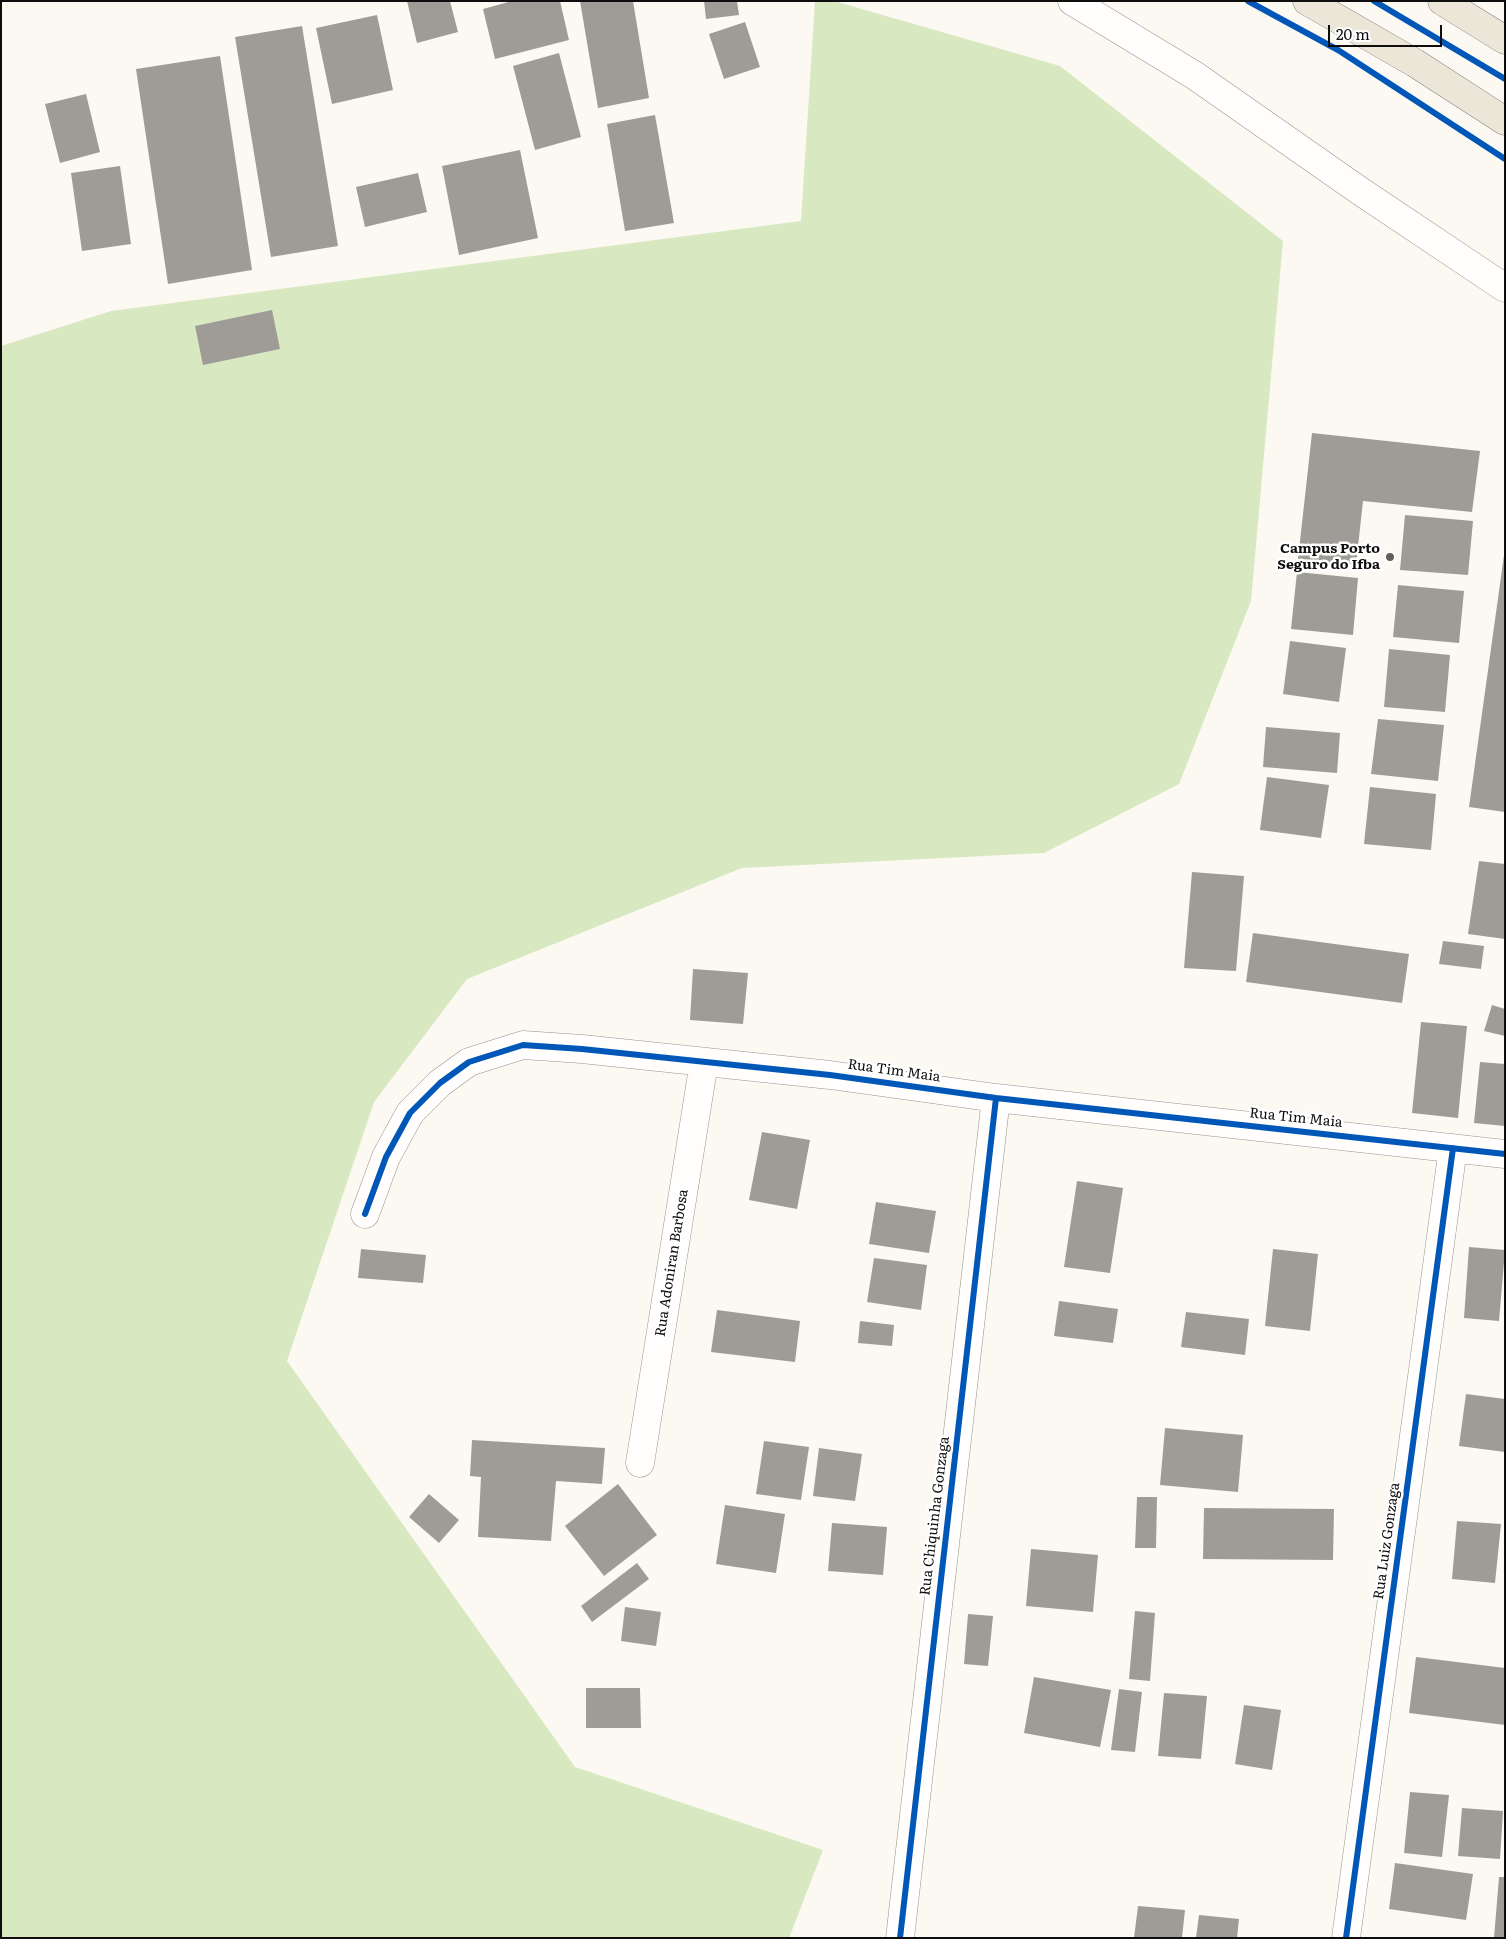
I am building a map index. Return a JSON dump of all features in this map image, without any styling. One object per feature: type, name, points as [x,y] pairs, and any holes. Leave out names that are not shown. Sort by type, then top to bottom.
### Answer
[{"type":"main road","points":[[1307,1],[1415,63],[1505,121]]},
{"type":"main road","points":[[1442,1],[1505,40]]},
{"type":"street","points":[[1072,1],[1194,75],[1360,191],[1505,288]]},
{"type":"street","name":"Rua Tim Maia","points":[[365,1214],[386,1157],[410,1113],[440,1083],[469,1062],[523,1045],[582,1048],[830,1075],[996,1098],[1505,1154]]},
{"type":"street","name":"Rua Adoniran Barbosa","points":[[640,1463],[704,1062]]},
{"type":"street","name":"Rua Chiquinha Gonzaga","points":[[900,1938],[996,1098]]},
{"type":"street","name":"Rua Luiz Gonzaga","points":[[1346,1938],[1453,1148]]},
{"type":"green space","points":[[815,1],[834,1],[1060,66],[1283,241],[1251,601],[1179,784],[1044,853],[742,868],[467,979],[374,1102],[287,1361],[575,1767],[823,1850],[789,1938],[1,1938],[1,346],[111,311],[801,221]]},
{"type":"building","points":[[407,1],[450,1],[458,32],[417,43]]},
{"type":"building","points":[[512,1],[560,1],[569,40],[495,59],[483,9]]},
{"type":"building","points":[[580,1],[633,1],[649,98],[598,108]]},
{"type":"building","points":[[704,1],[737,1],[739,15],[706,19]]},
{"type":"building","points":[[377,15],[393,90],[332,104],[316,28]]},
{"type":"building","points":[[745,22],[760,67],[724,79],[709,34]]},
{"type":"building","points":[[302,26],[338,246],[271,257],[235,37]]},
{"type":"building","points":[[559,53],[581,137],[535,150],[513,66]]},
{"type":"building","points":[[220,56],[252,270],[168,284],[136,69]]},
{"type":"building","points":[[86,94],[100,152],[60,163],[45,104]]},
{"type":"building","points":[[655,115],[674,223],[625,231],[607,124]]},
{"type":"building","points":[[520,150],[538,238],[459,255],[442,166]]},
{"type":"building","points":[[120,166],[131,244],[82,251],[71,173]]},
{"type":"building","points":[[418,173],[427,212],[365,227],[356,187]]},
{"type":"building","points":[[272,310],[280,349],[203,365],[195,326]]},
{"type":"building","points":[[1312,433],[1480,451],[1472,512],[1363,501],[1356,565],[1298,559]]},
{"type":"building","points":[[1405,515],[1473,521],[1468,575],[1400,570]]},
{"type":"building","points":[[1505,555],[1505,812],[1469,807]]},
{"type":"building","points":[[1297,572],[1358,578],[1353,635],[1291,629]]},
{"type":"building","points":[[1398,585],[1464,591],[1459,643],[1393,637]]},
{"type":"building","points":[[1290,641],[1346,648],[1339,702],[1283,694]]},
{"type":"building","points":[[1389,649],[1450,655],[1445,712],[1384,707]]},
{"type":"building","points":[[1378,719],[1444,725],[1438,781],[1371,774]]},
{"type":"building","points":[[1266,727],[1340,733],[1337,773],[1263,767]]},
{"type":"building","points":[[1267,777],[1329,785],[1321,838],[1260,830]]},
{"type":"building","points":[[1370,787],[1436,794],[1431,850],[1364,844]]},
{"type":"building","points":[[1479,861],[1505,864],[1505,939],[1468,934]]},
{"type":"building","points":[[1192,872],[1244,876],[1236,971],[1184,968]]},
{"type":"building","points":[[1253,933],[1409,954],[1402,1003],[1246,982]]},
{"type":"building","points":[[1443,941],[1484,946],[1481,969],[1439,964]]},
{"type":"building","points":[[693,969],[748,973],[743,1024],[690,1020]]},
{"type":"building","points":[[1492,1005],[1505,1009],[1505,1036],[1484,1031]]},
{"type":"building","points":[[1421,1022],[1467,1026],[1458,1118],[1412,1113]]},
{"type":"building","points":[[1480,1062],[1505,1064],[1505,1126],[1474,1123]]},
{"type":"building","points":[[762,1132],[810,1140],[797,1209],[749,1200]]},
{"type":"building","points":[[1077,1181],[1123,1188],[1110,1273],[1064,1267]]},
{"type":"building","points":[[876,1202],[936,1211],[929,1253],[869,1244]]},
{"type":"building","points":[[1469,1247],[1505,1250],[1499,1321],[1464,1318]]},
{"type":"building","points":[[361,1249],[426,1255],[423,1283],[358,1278]]},
{"type":"building","points":[[1273,1249],[1318,1254],[1310,1331],[1265,1326]]},
{"type":"building","points":[[874,1258],[927,1265],[921,1310],[867,1302]]},
{"type":"building","points":[[1059,1301],[1118,1309],[1113,1343],[1054,1336]]},
{"type":"building","points":[[717,1310],[800,1321],[795,1362],[711,1352]]},
{"type":"building","points":[[1186,1312],[1249,1319],[1245,1355],[1181,1347]]},
{"type":"building","points":[[860,1321],[894,1325],[892,1346],[858,1343]]},
{"type":"building","points":[[1466,1394],[1505,1399],[1505,1452],[1459,1446]]},
{"type":"building","points":[[1165,1428],[1243,1435],[1238,1492],[1160,1485]]},
{"type":"building","points":[[472,1440],[605,1448],[602,1484],[556,1481],[551,1541],[478,1537],[481,1477],[470,1476]]},
{"type":"building","points":[[764,1441],[809,1447],[801,1500],[756,1494]]},
{"type":"building","points":[[819,1448],[862,1454],[855,1501],[813,1496]]},
{"type":"building","points":[[618,1484],[657,1535],[604,1576],[565,1526]]},
{"type":"building","points":[[429,1494],[459,1520],[439,1543],[409,1517]]},
{"type":"building","points":[[1137,1497],[1157,1497],[1156,1548],[1135,1548]]},
{"type":"building","points":[[725,1505],[785,1514],[776,1573],[716,1564]]},
{"type":"building","points":[[1204,1508],[1334,1509],[1333,1560],[1203,1559]]},
{"type":"building","points":[[1457,1521],[1501,1524],[1495,1583],[1452,1579]]},
{"type":"building","points":[[832,1523],[887,1527],[883,1575],[828,1571]]},
{"type":"building","points":[[1031,1549],[1098,1555],[1093,1612],[1026,1606]]},
{"type":"building","points":[[637,1563],[649,1579],[592,1622],[581,1606]]},
{"type":"building","points":[[625,1607],[661,1612],[656,1646],[621,1641]]},
{"type":"building","points":[[1135,1611],[1155,1613],[1150,1681],[1129,1679]]},
{"type":"building","points":[[968,1614],[993,1616],[988,1666],[964,1664]]},
{"type":"building","points":[[1416,1657],[1505,1668],[1505,1725],[1409,1713]]},
{"type":"building","points":[[1034,1677],[1111,1690],[1100,1747],[1024,1733]]},
{"type":"building","points":[[586,1688],[640,1688],[641,1728],[586,1728]]},
{"type":"building","points":[[1119,1689],[1142,1692],[1135,1752],[1111,1750]]},
{"type":"building","points":[[1164,1693],[1207,1696],[1201,1759],[1158,1756]]},
{"type":"building","points":[[1244,1705],[1281,1710],[1272,1770],[1235,1764]]},
{"type":"building","points":[[1410,1792],[1449,1795],[1442,1857],[1404,1853]]},
{"type":"building","points":[[1462,1808],[1503,1811],[1500,1859],[1458,1856]]},
{"type":"building","points":[[1395,1863],[1473,1874],[1466,1920],[1389,1909]]},
{"type":"building","points":[[1499,1877],[1505,1877],[1505,1938],[1494,1938]]},
{"type":"building","points":[[1138,1906],[1185,1910],[1182,1938],[1134,1938]]},
{"type":"building","points":[[1199,1915],[1239,1919],[1237,1938],[1196,1938]]},
{"type":"cycle path","points":[[1248,1],[1338,50],[1505,159]]},
{"type":"cycle path","points":[[1374,1],[1505,79]]},
{"type":"cycle path","points":[[365,1214],[386,1157],[410,1113],[440,1083],[469,1062],[523,1045],[582,1049],[830,1075],[996,1098],[1505,1154]]},
{"type":"cycle path","points":[[900,1938],[996,1098]]},
{"type":"cycle path","points":[[1346,1938],[1453,1148]]},
{"type":"place","name":"Campus Porto Seguro do Ifba","points":[[1390,557]]}]
